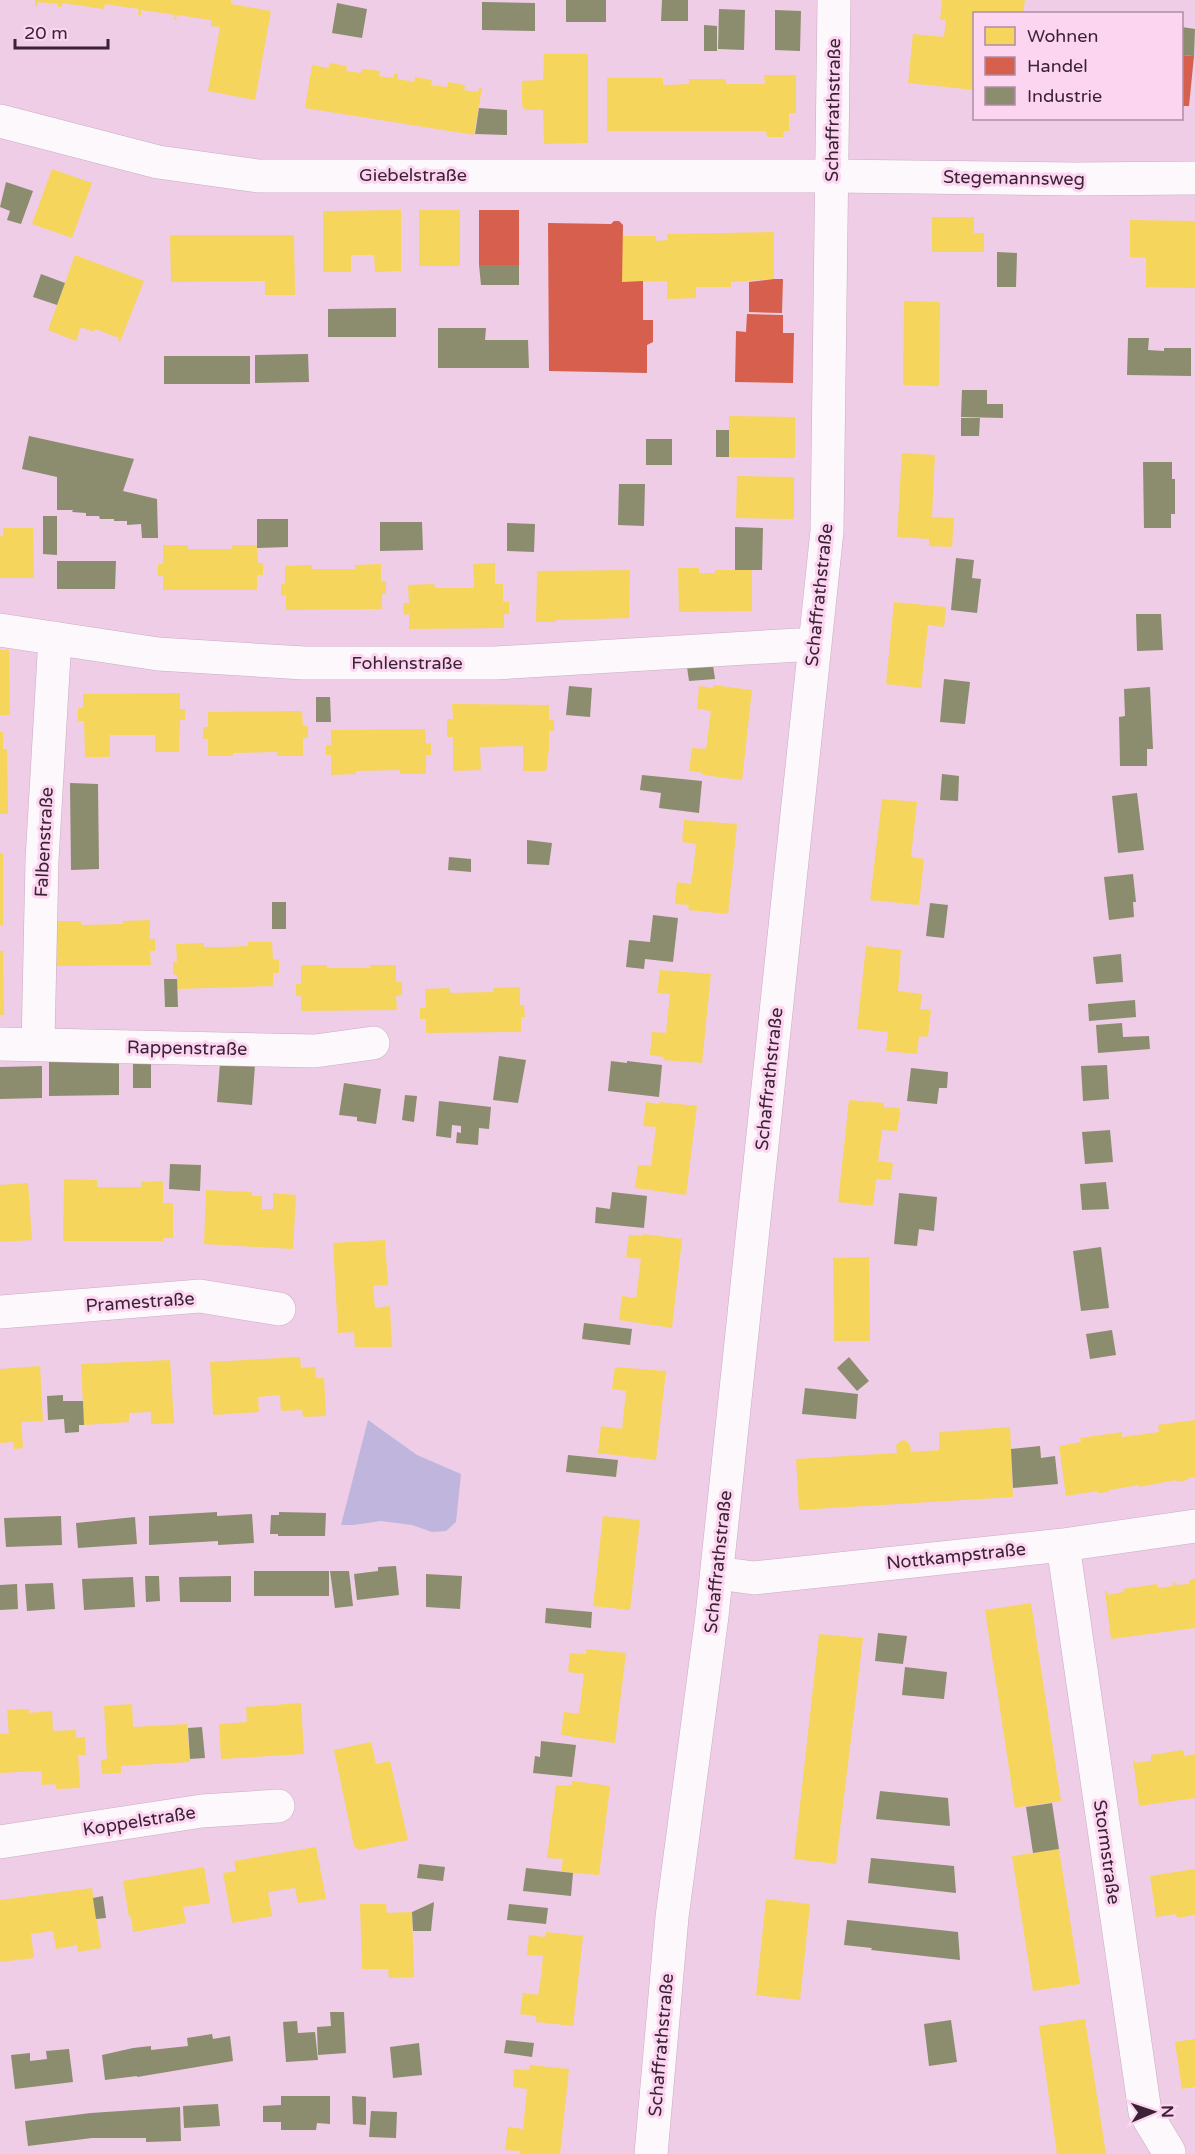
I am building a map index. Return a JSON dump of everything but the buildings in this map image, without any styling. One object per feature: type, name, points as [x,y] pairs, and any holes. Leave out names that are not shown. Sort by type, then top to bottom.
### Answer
[{"type":"street","name":"Schaffrathstraße","points":[[651,2154],[672,1917],[717,1573],[827,531],[834,0]]},
{"type":"street","name":"Giebelstraße","points":[[0,121],[158,162],[258,176],[832,176]]},
{"type":"street","name":"Stegemannsweg","points":[[832,176],[1195,178]]},
{"type":"street","name":"Fohlenstraße","points":[[0,630],[158,654],[304,663],[495,663],[814,644]]},
{"type":"street","name":"Falbenstraße","points":[[38,1045],[42,860],[55,638]]},
{"type":"street","name":"Rappenstraße","points":[[0,1044],[315,1051],[373,1043]]},
{"type":"street","name":"Pramestraße","points":[[0,1312],[200,1296],[279,1309]]},
{"type":"street","name":"Nottkampstraße","points":[[717,1573],[754,1578],[1064,1545],[1195,1526]]},
{"type":"street","name":"Stormstraße","points":[[1064,1545],[1145,2112],[1169,2152]]},
{"type":"street","name":"Koppelstraße","points":[[0,1842],[201,1811],[278,1806]]},
{"type":"shaded area","points":[[368,1420],[417,1455],[461,1474],[456,1522],[446,1531],[432,1532],[412,1525],[381,1521],[341,1525]]}]
